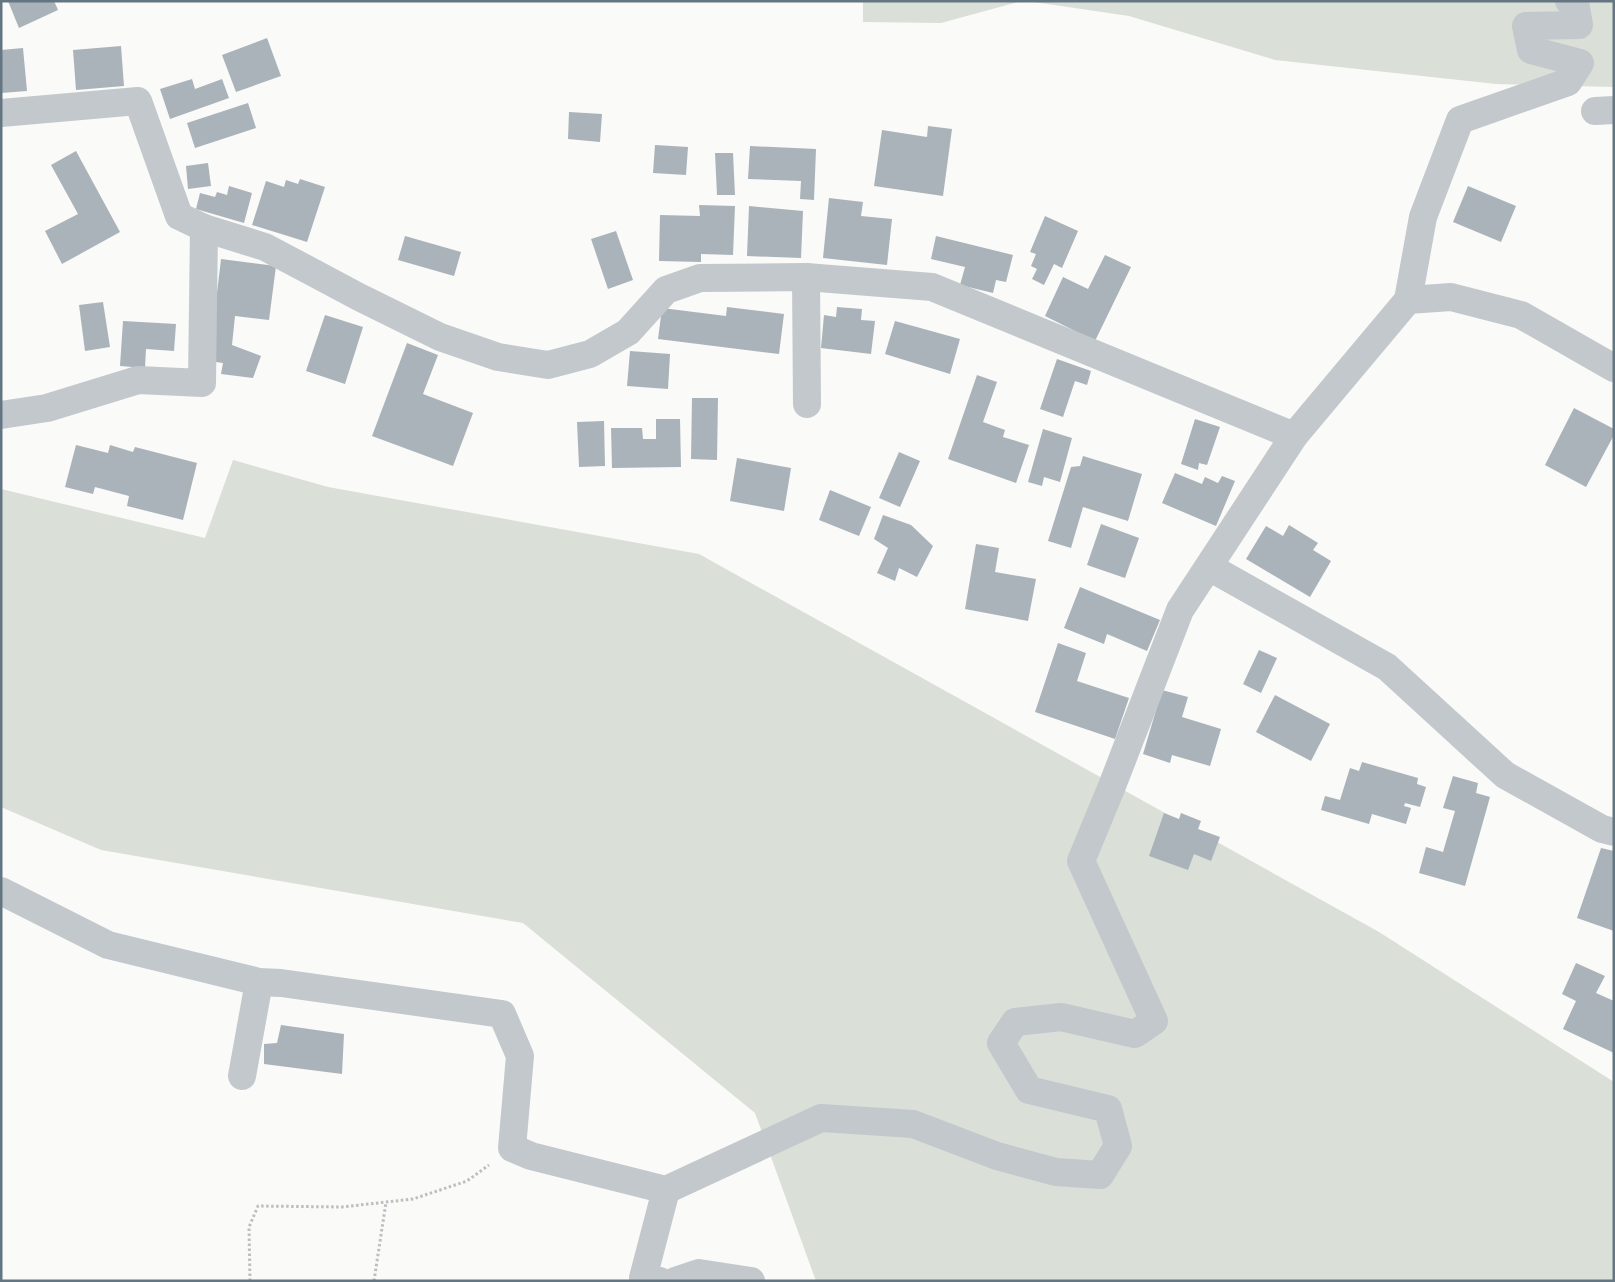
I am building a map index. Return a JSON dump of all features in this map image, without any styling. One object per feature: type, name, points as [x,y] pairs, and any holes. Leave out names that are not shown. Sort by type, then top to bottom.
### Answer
[{"type":"street","points":[[1,890],[108,945],[259,982],[281,983],[502,1014],[520,1056],[512,1148],[531,1156],[666,1190],[821,1118],[913,1124],[997,1156],[1056,1172],[1100,1175],[1118,1146],[1108,1109],[1029,1090],[1001,1043],[1015,1022],[1061,1017],[1135,1034],[1154,1021],[1080,861],[1112,786],[1180,610],[1294,436],[1408,300],[1423,217],[1460,120],[1568,82],[1580,63],[1531,50],[1526,26],[1579,25],[1575,2],[1569,1]]},
{"type":"street","points":[[1,113],[138,101],[178,216],[204,228],[265,247],[440,337],[498,357],[548,365],[590,354],[628,332],[666,290],[700,278],[806,277],[932,287],[1294,436]]},
{"type":"street","points":[[1,415],[47,408],[138,380],[202,383],[204,228]]},
{"type":"street","points":[[806,277],[807,404]]},
{"type":"street","points":[[1408,300],[1450,297],[1521,315],[1614,368]]},
{"type":"street","points":[[1209,567],[1387,667],[1505,775],[1602,829],[1614,832]]},
{"type":"street","points":[[242,1076],[259,982]]},
{"type":"street","points":[[660,1281],[643,1278],[666,1190]]},
{"type":"street","points":[[675,1281],[699,1273],[750,1281]]},
{"type":"path","points":[[250,1281],[249,1227],[258,1206],[342,1207],[412,1199],[467,1181],[512,1148]]},
{"type":"path","points":[[374,1281],[386,1202]]},
{"type":"shaded area","points":[[863,1],[1022,1],[941,23],[863,22]]},
{"type":"shaded area","points":[[1027,1],[1614,1],[1614,87],[1496,84],[1275,60],[1129,16]]},
{"type":"shaded area","points":[[233,460],[328,487],[699,554],[1379,932],[1614,1082],[1614,1281],[816,1281],[755,1113],[523,923],[101,850],[1,807],[1,489],[205,538]]},
{"type":"building","points":[[8,1],[54,1],[58,10],[19,28]]},
{"type":"building","points":[[267,38],[281,76],[236,92],[222,55]]},
{"type":"building","points":[[121,46],[124,86],[76,90],[73,50]]},
{"type":"building","points":[[23,48],[27,91],[1,93],[1,50]]},
{"type":"building","points":[[192,79],[195,89],[222,79],[229,98],[170,119],[160,89]]},
{"type":"building","points":[[248,103],[256,128],[195,148],[187,123]]},
{"type":"building","points":[[569,112],[602,114],[600,142],[568,139]]},
{"type":"building","points":[[928,126],[952,129],[943,196],[874,186],[882,130],[927,137]]},
{"type":"building","points":[[655,145],[688,147],[686,175],[653,173]]},
{"type":"building","points":[[750,146],[816,149],[814,200],[800,199],[801,181],[748,179]]},
{"type":"building","points":[[76,151],[120,232],[62,264],[45,231],[78,214],[51,165]]},
{"type":"building","points":[[715,153],[733,153],[735,195],[717,195]]},
{"type":"building","points":[[208,163],[211,186],[188,189],[186,166]]},
{"type":"building","points":[[300,179],[325,187],[307,242],[252,225],[266,181],[284,187],[286,180],[298,184]]},
{"type":"building","points":[[229,186],[252,193],[244,223],[196,209],[200,193],[215,197],[217,192],[227,195]]},
{"type":"building","points":[[1468,186],[1516,206],[1501,242],[1453,222]]},
{"type":"building","points":[[829,198],[863,202],[861,216],[892,219],[887,265],[823,258]]},
{"type":"building","points":[[699,205],[735,206],[733,255],[701,254],[701,262],[659,261],[660,215],[700,216]]},
{"type":"building","points":[[749,206],[803,211],[801,258],[747,256]]},
{"type":"building","points":[[1045,216],[1078,231],[1062,268],[1054,264],[1044,285],[1032,279],[1037,269],[1031,266],[1036,254],[1030,252]]},
{"type":"building","points":[[616,231],[633,280],[608,289],[591,239]]},
{"type":"building","points":[[405,236],[461,252],[454,276],[398,260]]},
{"type":"building","points":[[936,236],[1013,255],[1006,282],[996,280],[993,293],[960,285],[965,267],[931,259]]},
{"type":"building","points":[[1105,255],[1131,267],[1095,341],[1045,316],[1063,277],[1088,289]]},
{"type":"building","points":[[221,259],[276,266],[269,320],[235,316],[232,345],[261,356],[253,378],[221,374],[223,363],[209,361]]},
{"type":"building","points":[[103,302],[110,347],[85,351],[79,305]]},
{"type":"building","points":[[727,307],[784,314],[779,354],[658,339],[662,308],[726,316]]},
{"type":"building","points":[[837,307],[862,309],[861,320],[875,321],[871,354],[821,348],[824,315],[836,317]]},
{"type":"building","points":[[325,315],[363,327],[345,384],[306,371]]},
{"type":"building","points":[[123,321],[176,324],[174,351],[146,349],[145,368],[120,366]]},
{"type":"building","points":[[895,321],[960,339],[950,374],[885,354]]},
{"type":"building","points":[[407,343],[438,355],[423,394],[473,413],[453,466],[372,436]]},
{"type":"building","points":[[630,351],[670,354],[668,389],[627,386]]},
{"type":"building","points":[[1057,359],[1091,371],[1087,385],[1075,381],[1063,417],[1040,409]]},
{"type":"building","points":[[977,375],[997,382],[983,422],[1005,430],[1003,437],[1029,445],[1016,483],[948,459]]},
{"type":"building","points":[[692,398],[718,398],[717,460],[691,459]]},
{"type":"building","points":[[1574,408],[1614,429],[1614,435],[1586,487],[1545,465]]},
{"type":"building","points":[[656,419],[680,419],[681,467],[612,468],[611,428],[642,428],[643,439],[656,439]]},
{"type":"building","points":[[1195,419],[1220,427],[1207,465],[1199,463],[1198,470],[1181,464]]},
{"type":"building","points":[[604,421],[605,466],[579,467],[577,422]]},
{"type":"building","points":[[1043,429],[1072,438],[1060,482],[1044,477],[1042,486],[1028,482]]},
{"type":"building","points":[[76,445],[108,453],[110,445],[133,452],[135,447],[197,463],[183,520],[127,506],[129,496],[95,487],[93,494],[65,487]]},
{"type":"building","points":[[899,452],[920,461],[900,507],[879,498]]},
{"type":"building","points":[[1083,456],[1142,474],[1128,521],[1083,507],[1071,548],[1048,541],[1071,467],[1080,466]]},
{"type":"building","points":[[737,458],[791,468],[784,511],[730,501]]},
{"type":"building","points":[[1175,473],[1202,484],[1205,477],[1218,483],[1222,476],[1235,481],[1216,526],[1162,503]]},
{"type":"building","points":[[830,490],[871,507],[859,536],[819,520]]},
{"type":"building","points":[[883,515],[911,525],[933,546],[917,577],[899,568],[895,581],[877,573],[888,548],[874,539]]},
{"type":"building","points":[[1101,524],[1139,538],[1125,578],[1087,565]]},
{"type":"building","points":[[1289,525],[1318,543],[1313,550],[1331,561],[1310,597],[1246,559],[1266,526],[1283,536]]},
{"type":"building","points":[[976,544],[999,548],[995,572],[1036,579],[1028,621],[965,609]]},
{"type":"building","points":[[1080,587],[1160,620],[1147,651],[1107,634],[1104,644],[1064,628]]},
{"type":"building","points":[[1058,643],[1086,653],[1077,681],[1129,698],[1115,739],[1035,712]]},
{"type":"building","points":[[1259,650],[1277,658],[1261,693],[1243,684]]},
{"type":"building","points":[[1162,690],[1188,697],[1182,717],[1221,729],[1210,766],[1172,755],[1170,763],[1143,754]]},
{"type":"building","points":[[1275,695],[1330,724],[1311,761],[1256,732]]},
{"type":"building","points":[[1362,762],[1418,778],[1417,784],[1426,787],[1420,807],[1405,803],[1404,806],[1411,808],[1406,824],[1372,814],[1369,824],[1321,810],[1325,796],[1340,800],[1350,768],[1359,771]]},
{"type":"building","points":[[1453,776],[1478,783],[1476,793],[1490,797],[1465,886],[1419,873],[1426,847],[1443,852],[1455,811],[1443,808]]},
{"type":"building","points":[[1164,813],[1179,819],[1181,813],[1201,821],[1198,829],[1220,837],[1211,861],[1194,854],[1188,870],[1149,856]]},
{"type":"building","points":[[1601,848],[1614,851],[1614,931],[1577,918]]},
{"type":"building","points":[[1576,963],[1605,976],[1596,993],[1614,1001],[1614,1053],[1563,1029],[1576,1001],[1562,994]]},
{"type":"building","points":[[281,1025],[344,1034],[342,1074],[264,1064],[264,1044],[277,1043]]}]
